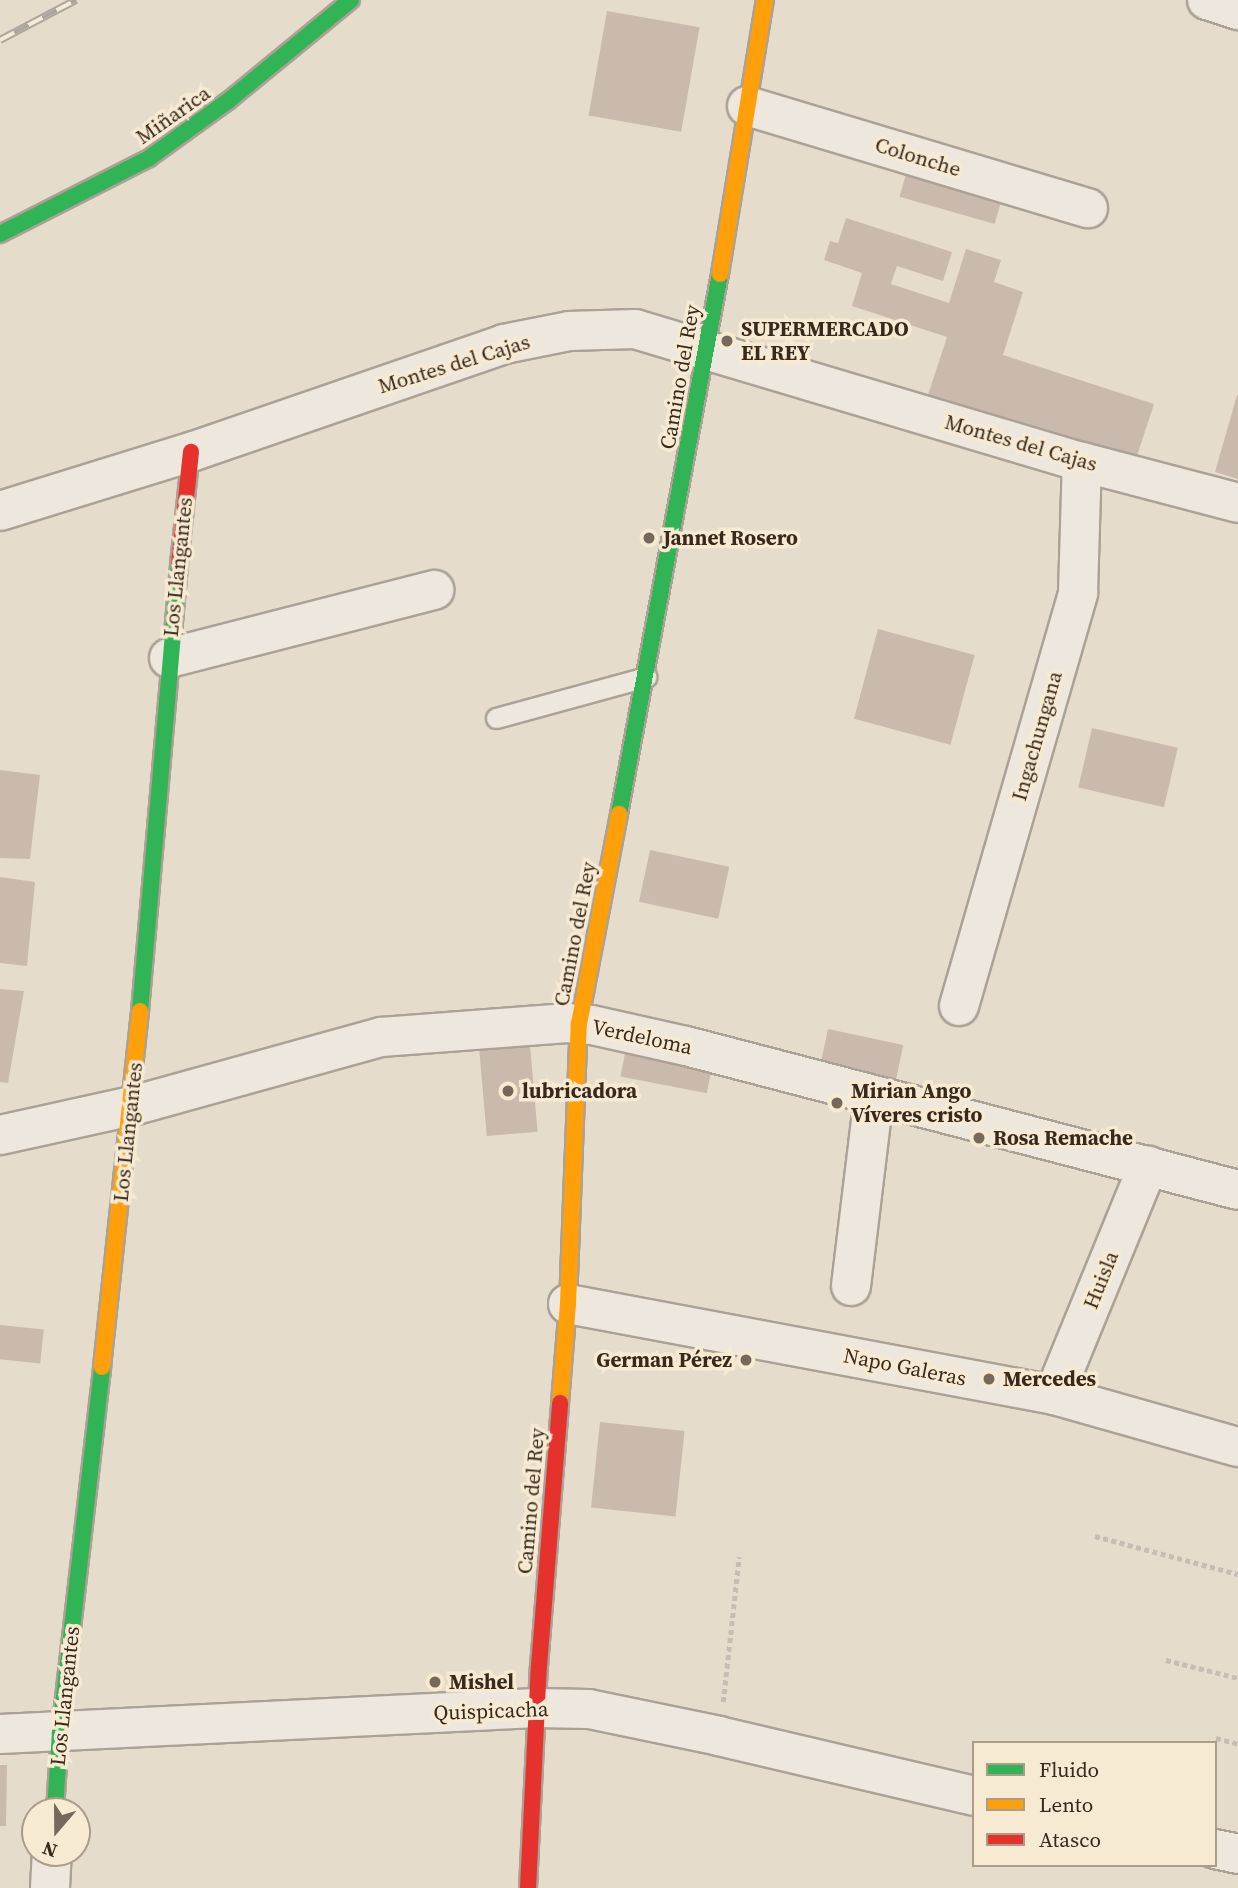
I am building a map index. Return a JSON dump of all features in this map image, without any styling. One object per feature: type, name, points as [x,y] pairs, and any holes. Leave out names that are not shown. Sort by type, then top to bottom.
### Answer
[{"type":"street","name":"Miñarica","points":[[0,234],[149,159],[228,101],[351,0]]},
{"type":"street","name":"Camino del Rey","points":[[528,1888],[536,1709],[568,1304],[579,1024],[708,350],[765,0]]},
{"type":"street","points":[[1207,0],[1238,10]]},
{"type":"street","name":"Colonche","points":[[747,106],[1088,208]]},
{"type":"street","name":"Montes del Cajas","points":[[0,511],[191,452],[504,344],[569,331],[635,329],[1083,462],[1238,503]]},
{"type":"street","name":"Los Llangantes","points":[[56,1797],[60,1732],[132,1106],[169,658],[191,452]]},
{"type":"street","name":"Ingachungana","points":[[959,1006],[1078,593],[1083,462]]},
{"type":"street","points":[[169,658],[434,590]]},
{"type":"street","name":"Verdeloma","points":[[0,1135],[132,1106],[381,1037],[536,1024],[579,1024],[686,1046],[1238,1190]]},
{"type":"street","points":[[851,1286],[874,1097]]},
{"type":"street","name":"Huisla","points":[[1054,1395],[1148,1166]]},
{"type":"street","name":"Napo Galeras","points":[[568,1304],[1054,1395],[1238,1447]]},
{"type":"street","name":"Quispicacha","points":[[0,1734],[536,1709],[589,1709],[719,1736],[972,1796]]},
{"type":"street","points":[[1217,1849],[1238,1854]]},
{"type":"street","points":[[50,1888],[51,1867]]},
{"type":"lane","points":[[496,718],[646,677]]},
{"type":"path","points":[[1096,1536],[1238,1574]]},
{"type":"path","points":[[719,1736],[740,1557]]},
{"type":"path","points":[[1166,1660],[1238,1678]]},
{"type":"path","points":[[1216,1738],[1238,1744]]},
{"type":"building","points":[[607,11],[700,27],[681,132],[589,115]]},
{"type":"building","points":[[908,167],[1003,194],[995,224],[899,197]]},
{"type":"building","points":[[846,218],[952,252],[943,281],[897,266],[891,284],[949,303],[966,249],[1001,260],[994,282],[1023,292],[1003,355],[1154,404],[1131,474],[924,407],[947,337],[852,306],[862,273],[824,260],[830,241],[838,243]]},
{"type":"building","points":[[1238,395],[1238,479],[1215,472]]},
{"type":"building","points":[[878,629],[975,655],[951,745],[854,719]]},
{"type":"building","points":[[1092,728],[1178,748],[1164,807],[1078,787]]},
{"type":"building","points":[[0,770],[40,775],[30,859],[0,858]]},
{"type":"building","points":[[650,850],[729,867],[718,919],[639,902]]},
{"type":"building","points":[[0,877],[35,882],[27,966],[0,963]]},
{"type":"building","points":[[0,989],[24,991],[8,1083],[0,1082]]},
{"type":"building","points":[[828,1029],[903,1045],[896,1080],[821,1064]]},
{"type":"building","name":"lubricadora","points":[[530,1045],[538,1132],[487,1136],[479,1049]]},
{"type":"building","points":[[626,1048],[712,1065],[707,1093],[620,1076]]},
{"type":"building","points":[[0,1325],[44,1330],[40,1363],[0,1359]]},
{"type":"building","points":[[600,1422],[685,1431],[676,1516],[591,1508]]},
{"type":"building","points":[[0,1765],[7,1765],[6,1826],[0,1826]]},
{"type":"railway","points":[[0,40],[76,0]]},
{"type":"traffic: fast","points":[[0,234],[149,158],[228,101],[351,0]]},
{"type":"traffic: fast","points":[[619,814],[720,274]]},
{"type":"traffic: fast","points":[[140,1011],[179,564]]},
{"type":"traffic: fast","points":[[56,1797],[60,1732],[102,1367]]},
{"type":"traffic: slow","points":[[720,274],[765,0]]},
{"type":"traffic: slow","points":[[560,1403],[568,1304],[579,1024],[619,814]]},
{"type":"traffic: slow","points":[[102,1367],[140,1011]]},
{"type":"traffic: jam","points":[[179,564],[191,452]]},
{"type":"traffic: jam","points":[[528,1888],[539,1666],[560,1403]]},
{"type":"place","name":"SUPERMERCADO EL REY","points":[[727,341]]},
{"type":"place","name":"Jannet Rosero","points":[[649,538]]},
{"type":"place","name":"lubricadora","points":[[508,1091]]},
{"type":"place","name":"Mirian Ango Víveres cristo","points":[[837,1103]]},
{"type":"place","name":"Rosa Remache","points":[[979,1138]]},
{"type":"place","name":"German Pérez","points":[[746,1360]]},
{"type":"place","name":"Mercedes","points":[[989,1379]]},
{"type":"place","name":"Mishel","points":[[435,1682]]}]
